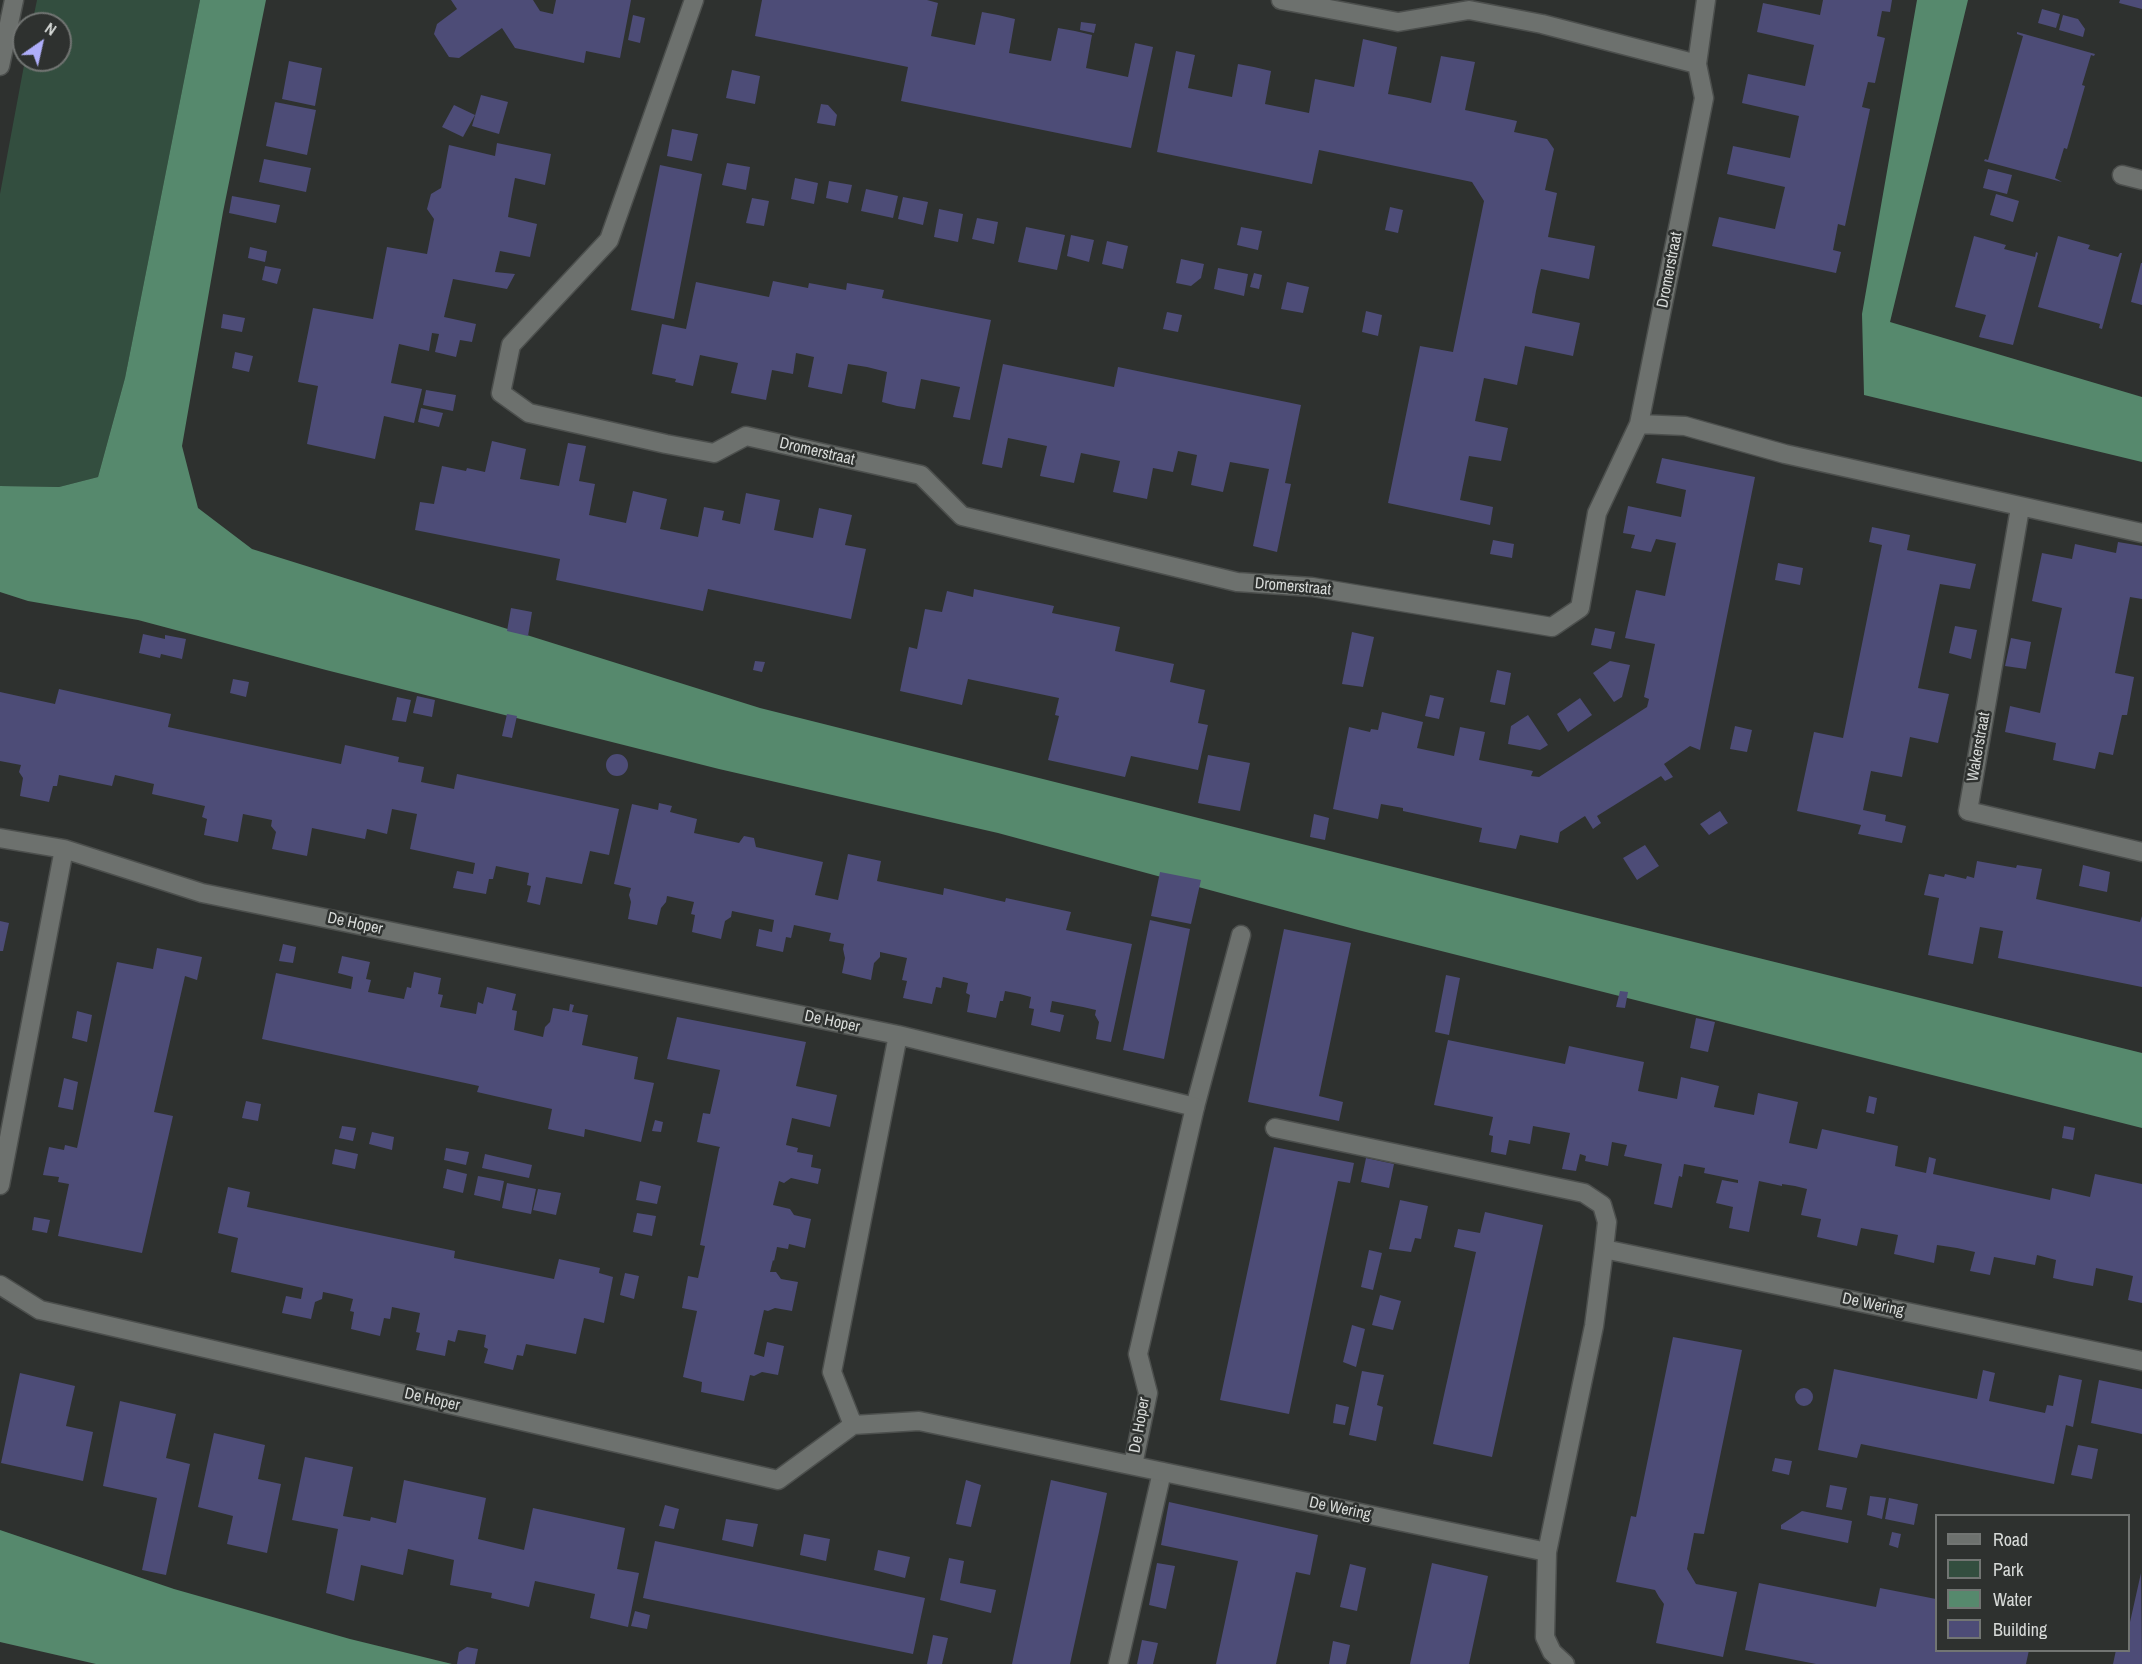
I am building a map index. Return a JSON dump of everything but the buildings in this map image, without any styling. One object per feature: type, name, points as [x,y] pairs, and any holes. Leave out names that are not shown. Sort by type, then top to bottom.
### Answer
[{"type":"street","points":[[0,66],[14,0]]},
{"type":"street","name":"Dromerstraat","points":[[694,0],[609,240],[511,345],[501,393],[529,412],[714,453],[746,436],[921,476],[962,516],[1237,582],[1312,587],[1552,627],[1580,608],[1597,513],[1639,424],[1704,98],[1697,64],[1706,0]]},
{"type":"street","points":[[1281,0],[1398,22],[1469,10],[1542,24],[1697,64]]},
{"type":"street","points":[[2122,175],[2142,180]]},
{"type":"street","points":[[1639,424],[1685,426],[1785,454],[2020,508],[2142,533]]},
{"type":"street","name":"Wakerstraat","points":[[2020,508],[1968,811],[2142,852]]},
{"type":"street","name":"De Hoper","points":[[0,838],[64,849],[202,893],[898,1035],[1196,1107]]},
{"type":"street","points":[[0,1185],[64,849]]},
{"type":"street","name":"De Hoper","points":[[0,1286],[40,1310],[777,1480],[853,1425],[919,1421],[1133,1465],[1148,1393],[1138,1354],[1196,1107],[1241,935]]},
{"type":"street","points":[[853,1425],[832,1372],[898,1035]]},
{"type":"street","points":[[1275,1128],[1584,1193],[1602,1205],[1607,1221],[1594,1326],[1547,1552],[1545,1637],[1552,1652],[1565,1664]]},
{"type":"street","name":"De Wering","points":[[1604,1249],[2142,1361]]},
{"type":"street","name":"De Wering","points":[[1133,1465],[1547,1552]]},
{"type":"street","points":[[1118,1664],[1162,1472]]},
{"type":"green space","points":[[37,0],[200,0],[125,378],[98,477],[59,487],[0,486],[0,194],[23,72],[72,72],[72,12],[34,12]]},
{"type":"water","points":[[200,0],[266,0],[223,212],[182,446],[198,508],[252,549],[760,708],[2142,1053],[2142,1128],[1358,930],[998,833],[719,769],[138,620],[28,601],[0,592],[0,486],[59,487],[98,477],[125,378]]},
{"type":"water","points":[[1917,0],[1968,0],[1890,322],[2142,397],[2142,462],[1864,395],[1862,314]]},
{"type":"water","points":[[0,1530],[174,1589],[350,1639],[452,1664],[96,1664],[0,1642]]}]
